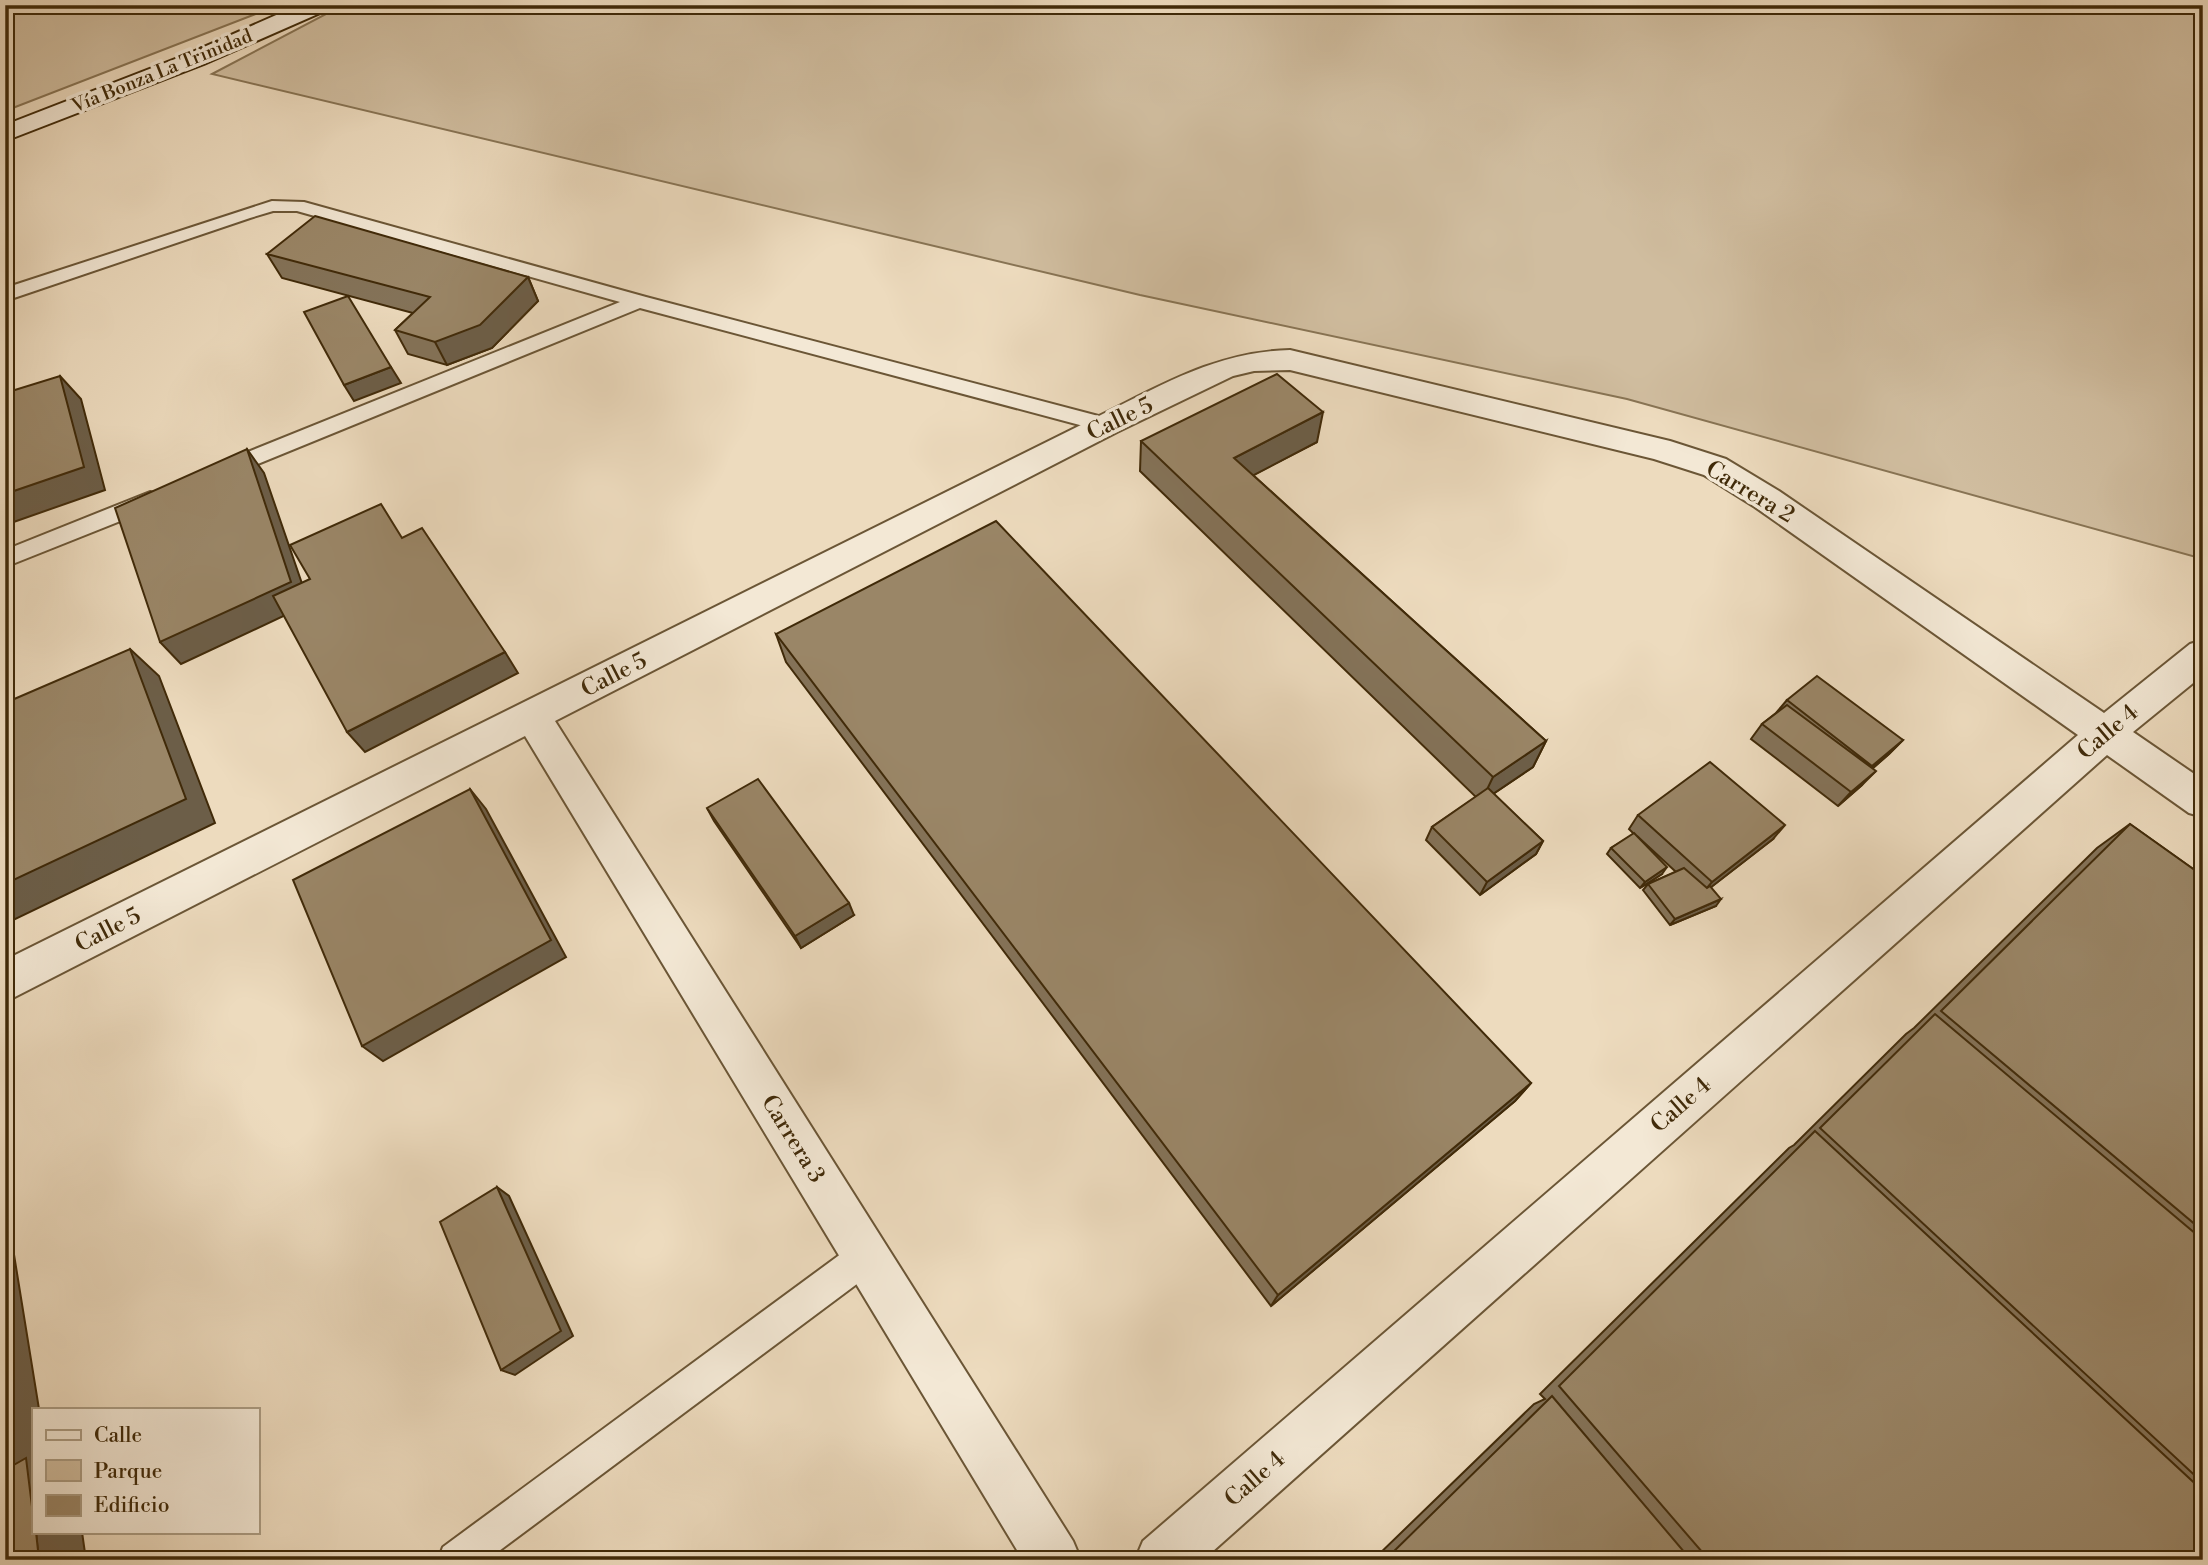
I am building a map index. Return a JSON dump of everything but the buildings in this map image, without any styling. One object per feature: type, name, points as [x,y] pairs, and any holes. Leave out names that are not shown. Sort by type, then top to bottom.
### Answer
[{"type":"street","name":"Vía Bonza La Trinidad","points":[[5,134],[196,60],[318,5]]},
{"type":"street","name":"Carrera 2","points":[[1223,369],[1254,360],[1290,360],[1659,449],[1714,467],[1778,507],[2203,801]]},
{"type":"street","name":"Calle 5","points":[[5,982],[1106,425],[1223,369]]},
{"type":"street","name":"Calle 4","points":[[1162,1560],[2106,733],[2203,654]]},
{"type":"street","name":"Carrera 3","points":[[533,717],[1054,1560]]},
{"type":"lane","points":[[5,295],[244,214],[272,206],[298,206],[639,301],[1106,425]]},
{"type":"lane","points":[[199,480],[639,301]]},
{"type":"lane","points":[[5,559],[173,490]]},
{"type":"lane","points":[[456,1560],[865,1257]]},
{"type":"green space","points":[[5,5],[279,5],[5,111]]},
{"type":"green space","points":[[343,5],[2203,5],[2203,559],[1627,399],[1140,295],[212,74]]}]
